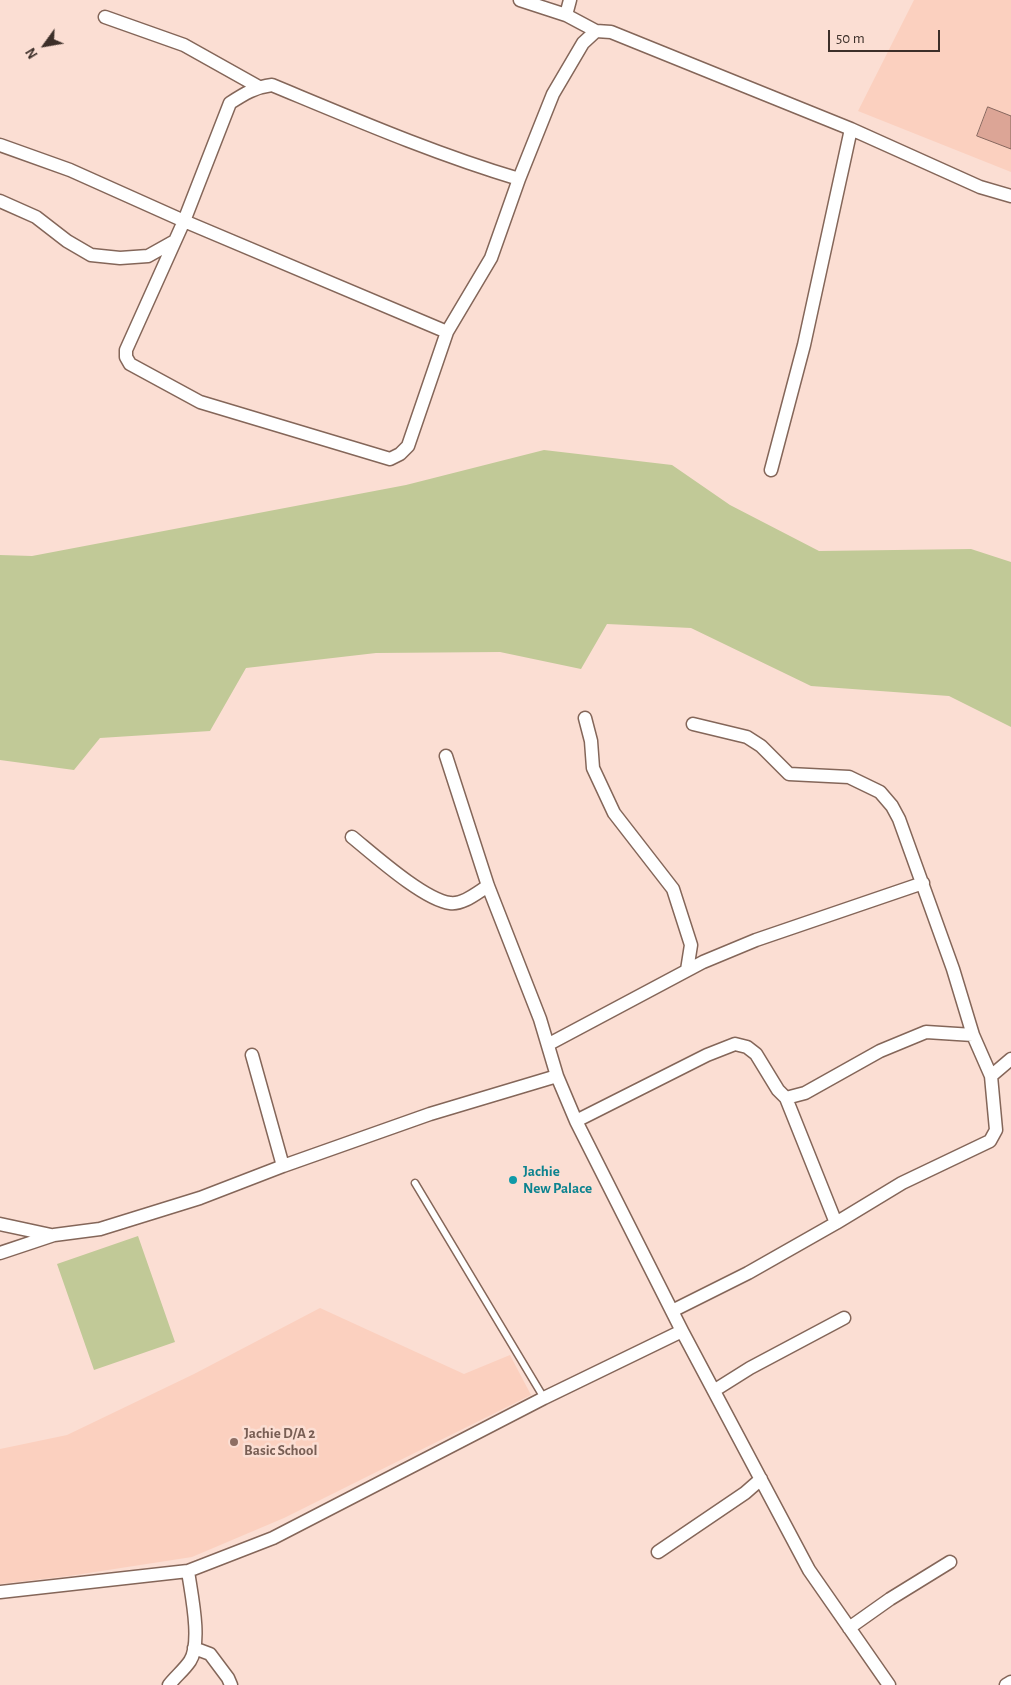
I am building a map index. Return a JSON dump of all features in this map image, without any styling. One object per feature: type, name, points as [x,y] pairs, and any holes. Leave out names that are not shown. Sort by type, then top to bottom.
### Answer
[{"type":"street","points":[[520,0],[566,15],[596,31],[611,32],[851,129],[980,187],[1011,196]]},
{"type":"street","points":[[566,15],[570,0]]},
{"type":"street","points":[[105,17],[184,45],[259,87]]},
{"type":"street","points":[[519,179],[461,160],[272,86],[259,87],[230,103],[184,221],[126,350],[126,357],[130,364],[200,402],[390,459],[400,454],[408,446],[447,332],[491,258],[519,179],[553,94],[583,43],[596,31]]},
{"type":"street","points":[[771,470],[804,345],[851,129]]},
{"type":"street","points":[[0,146],[70,170],[184,221],[447,332]]},
{"type":"street","points":[[0,201],[36,217],[67,241],[91,254],[120,258],[148,256],[174,242]]},
{"type":"street","points":[[586,718],[593,768],[614,813],[673,889],[691,945],[688,970]]},
{"type":"street","points":[[672,1311],[748,1272],[836,1223],[902,1183],[990,1141],[996,1130],[991,1076],[973,1035],[953,969],[899,819],[892,806],[880,792],[849,777],[789,774],[748,737],[693,724]]},
{"type":"street","points":[[446,756],[488,886],[549,1044],[557,1076],[576,1121],[682,1331],[809,1570],[890,1685]]},
{"type":"street","points":[[352,837],[414,886],[451,904],[470,898],[488,886]]},
{"type":"street","points":[[549,1044],[703,962],[756,940],[922,883]]},
{"type":"street","points":[[786,1098],[805,1093],[880,1051],[926,1032],[973,1035]]},
{"type":"street","points":[[576,1121],[707,1055],[735,1044],[747,1047],[756,1054],[778,1090],[786,1098],[836,1223]]},
{"type":"street","points":[[252,1055],[283,1166]]},
{"type":"street","points":[[991,1076],[1011,1059]]},
{"type":"street","points":[[0,1253],[54,1235],[100,1229],[200,1198],[283,1166],[430,1114],[557,1076]]},
{"type":"street","points":[[0,1224],[54,1235]]},
{"type":"street","points":[[715,1390],[750,1368],[844,1318]]},
{"type":"street","points":[[0,1592],[188,1571],[273,1538],[544,1398],[682,1331]]},
{"type":"street","points":[[658,1552],[745,1493],[761,1479]]},
{"type":"street","points":[[849,1628],[890,1599],[950,1562]]},
{"type":"street","points":[[168,1685],[190,1660],[194,1648],[196,1633],[188,1571]]},
{"type":"street","points":[[194,1648],[210,1654],[232,1685]]},
{"type":"street","points":[[1006,1685],[1011,1682]]},
{"type":"lane","points":[[415,1183],[544,1398]]},
{"type":"shaded area","points":[[914,0],[1011,0],[1011,172],[858,111]]},
{"type":"shaded area","name":"Jachie D/A 2 Basic School","points":[[320,1308],[464,1374],[510,1355],[531,1395],[284,1518],[192,1557],[69,1576],[0,1584],[0,1449],[67,1435],[194,1374]]},
{"type":"green space","points":[[544,450],[672,465],[730,505],[819,551],[971,549],[1011,562],[1011,727],[949,696],[811,686],[691,628],[607,624],[581,669],[500,652],[376,653],[246,668],[210,731],[100,738],[74,770],[0,760],[0,555],[32,556],[406,485]]},
{"type":"green space","points":[[138,1236],[175,1342],[94,1370],[57,1264]]},
{"type":"building","points":[[988,107],[1011,116],[1011,149],[977,136]]},
{"type":"place","name":"Jachie New Palace","points":[[513,1180]]},
{"type":"place","name":"Jachie D/A 2 Basic School","points":[[234,1442]]}]
